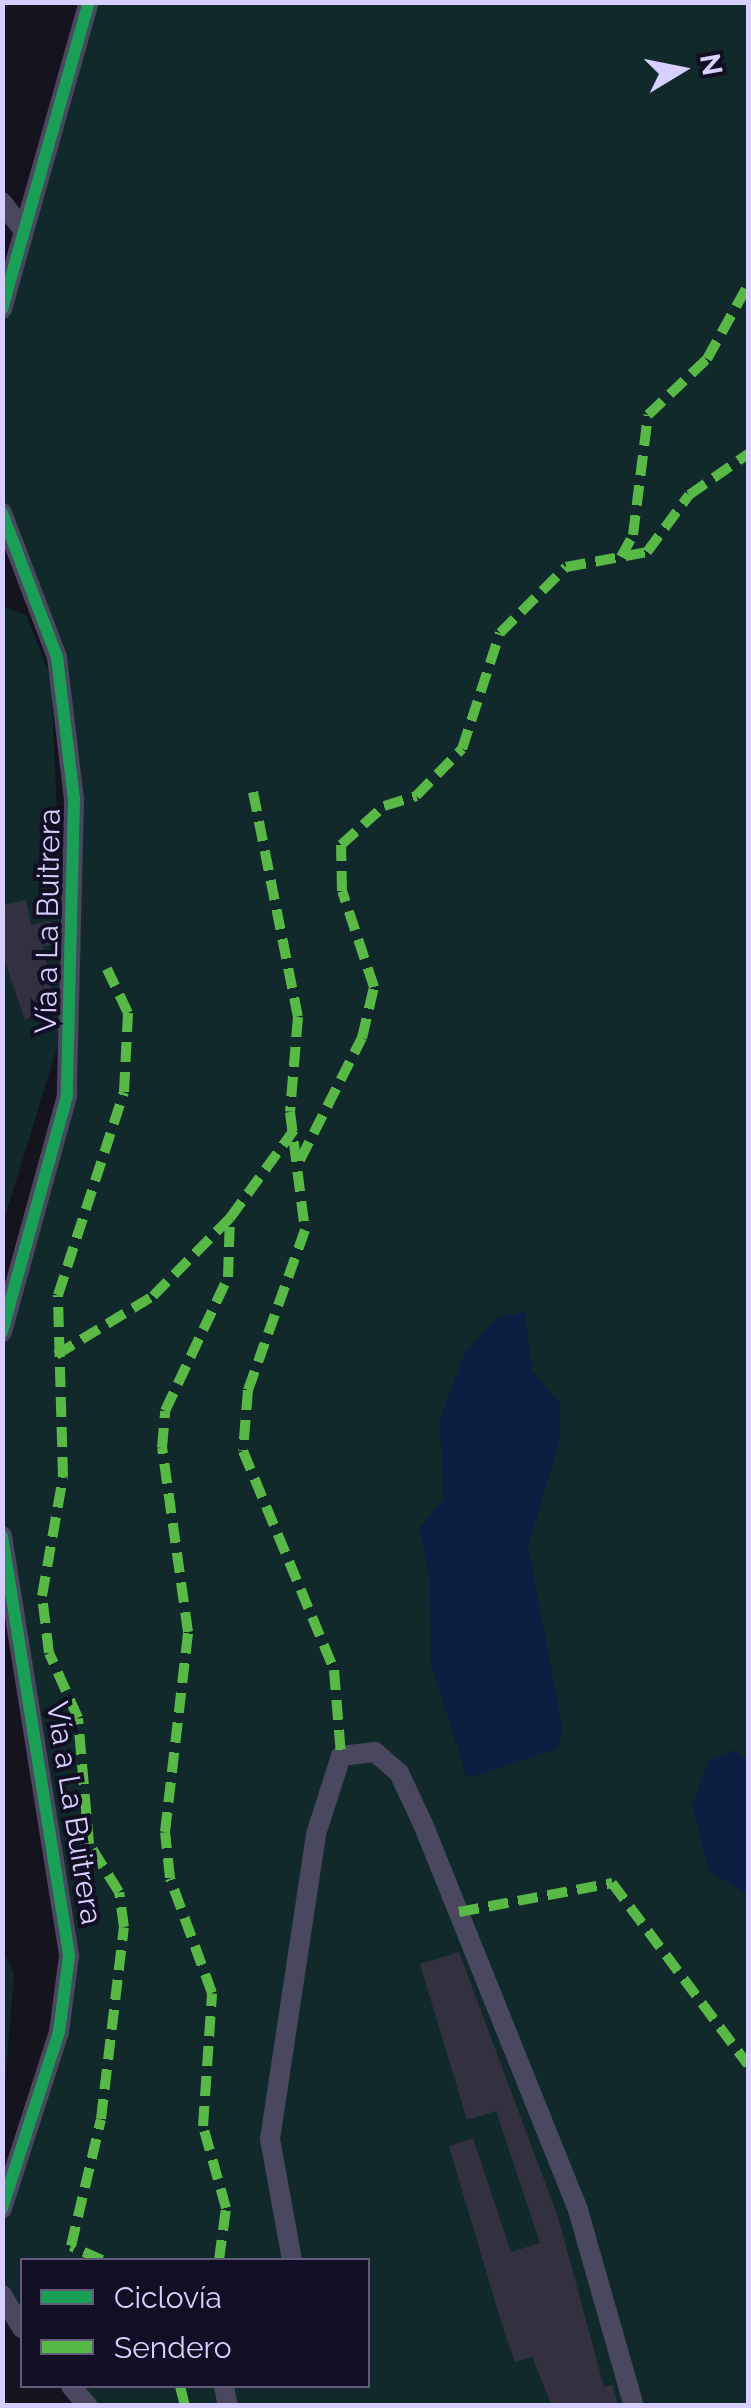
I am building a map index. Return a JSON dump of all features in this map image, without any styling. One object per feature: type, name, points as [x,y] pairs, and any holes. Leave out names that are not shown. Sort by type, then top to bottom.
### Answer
[{"type":"street","points":[[2,308],[21,227],[89,2]]},
{"type":"street","points":[[2,202],[21,227]]},
{"type":"street","name":"Vía a La Buitrera","points":[[2,513],[67,698],[74,895],[67,1096],[2,1332]]},
{"type":"street","name":"Vía a La Buitrera","points":[[2,1536],[69,1956],[59,2032],[2,2209]]},
{"type":"street","points":[[292,2258],[270,2139],[316,1834],[341,1756],[374,1752],[399,1774],[422,1824],[578,2210],[634,2406]]},
{"type":"street","points":[[2,2295],[20,2325]]},
{"type":"green space","points":[[89,3],[748,3],[748,2405],[88,2405],[73,2388],[370,2388],[370,2258],[20,2258],[20,2325],[3,2295],[3,2209],[65,1995],[3,1536],[2,1332],[67,1096],[72,741],[3,513],[3,309]]},
{"type":"green space","points":[[3,606],[26,615],[51,678],[62,925],[60,1038],[3,1223]]},
{"type":"green space","points":[[2,1952],[14,1973],[3,2110]]},
{"type":"water","points":[[525,1312],[532,1370],[560,1404],[559,1443],[528,1546],[563,1731],[556,1749],[467,1778],[431,1664],[430,1577],[419,1529],[443,1498],[440,1419],[464,1354],[498,1317]]},
{"type":"water","points":[[734,1750],[748,1760],[748,1895],[709,1871],[692,1805],[709,1760]]},
{"type":"building","points":[[26,900],[31,925],[50,921],[54,944],[43,946],[55,1005],[25,1020],[2,953],[2,905]]},
{"type":"building","points":[[459,1952],[558,2217],[604,2387],[613,2385],[618,2406],[552,2406],[532,2357],[515,2362],[503,2328],[449,2146],[473,2138],[511,2252],[540,2243],[496,2111],[467,2120],[420,1964]]},
{"type":"marked path","points":[[621,557],[633,535],[648,415],[707,359],[748,285]]},
{"type":"marked path","points":[[300,1160],[362,1038],[374,987],[342,891],[341,845],[384,806],[416,796],[462,749],[500,633],[566,567],[647,552],[689,495],[748,454]]},
{"type":"marked path","points":[[253,792],[298,1017],[290,1112],[305,1230],[248,1390],[243,1451],[334,1670],[341,1756]]},
{"type":"marked path","points":[[98,2258],[71,2246],[101,2119],[124,1927],[119,1892],[89,1844],[78,1718],[49,1653],[42,1596],[63,1477],[58,1295],[124,1092],[128,1013],[107,969]]},
{"type":"marked path","points":[[56,1355],[153,1296],[230,1218],[294,1130]]},
{"type":"marked path","points":[[219,2258],[226,2208],[203,2126],[212,1993],[170,1878],[165,1832],[188,1632],[162,1448],[165,1411],[228,1277],[230,1218]]},
{"type":"marked path","points":[[459,1912],[612,1883],[748,2065]]},
{"type":"marked path","points":[[180,2388],[185,2406]]},
{"type":"cycle path","points":[[2,309],[89,2]]},
{"type":"cycle path","points":[[2,513],[57,657],[74,799],[67,1096],[2,1332]]},
{"type":"cycle path","points":[[2,1536],[69,1956],[59,2032],[2,2209]]}]
